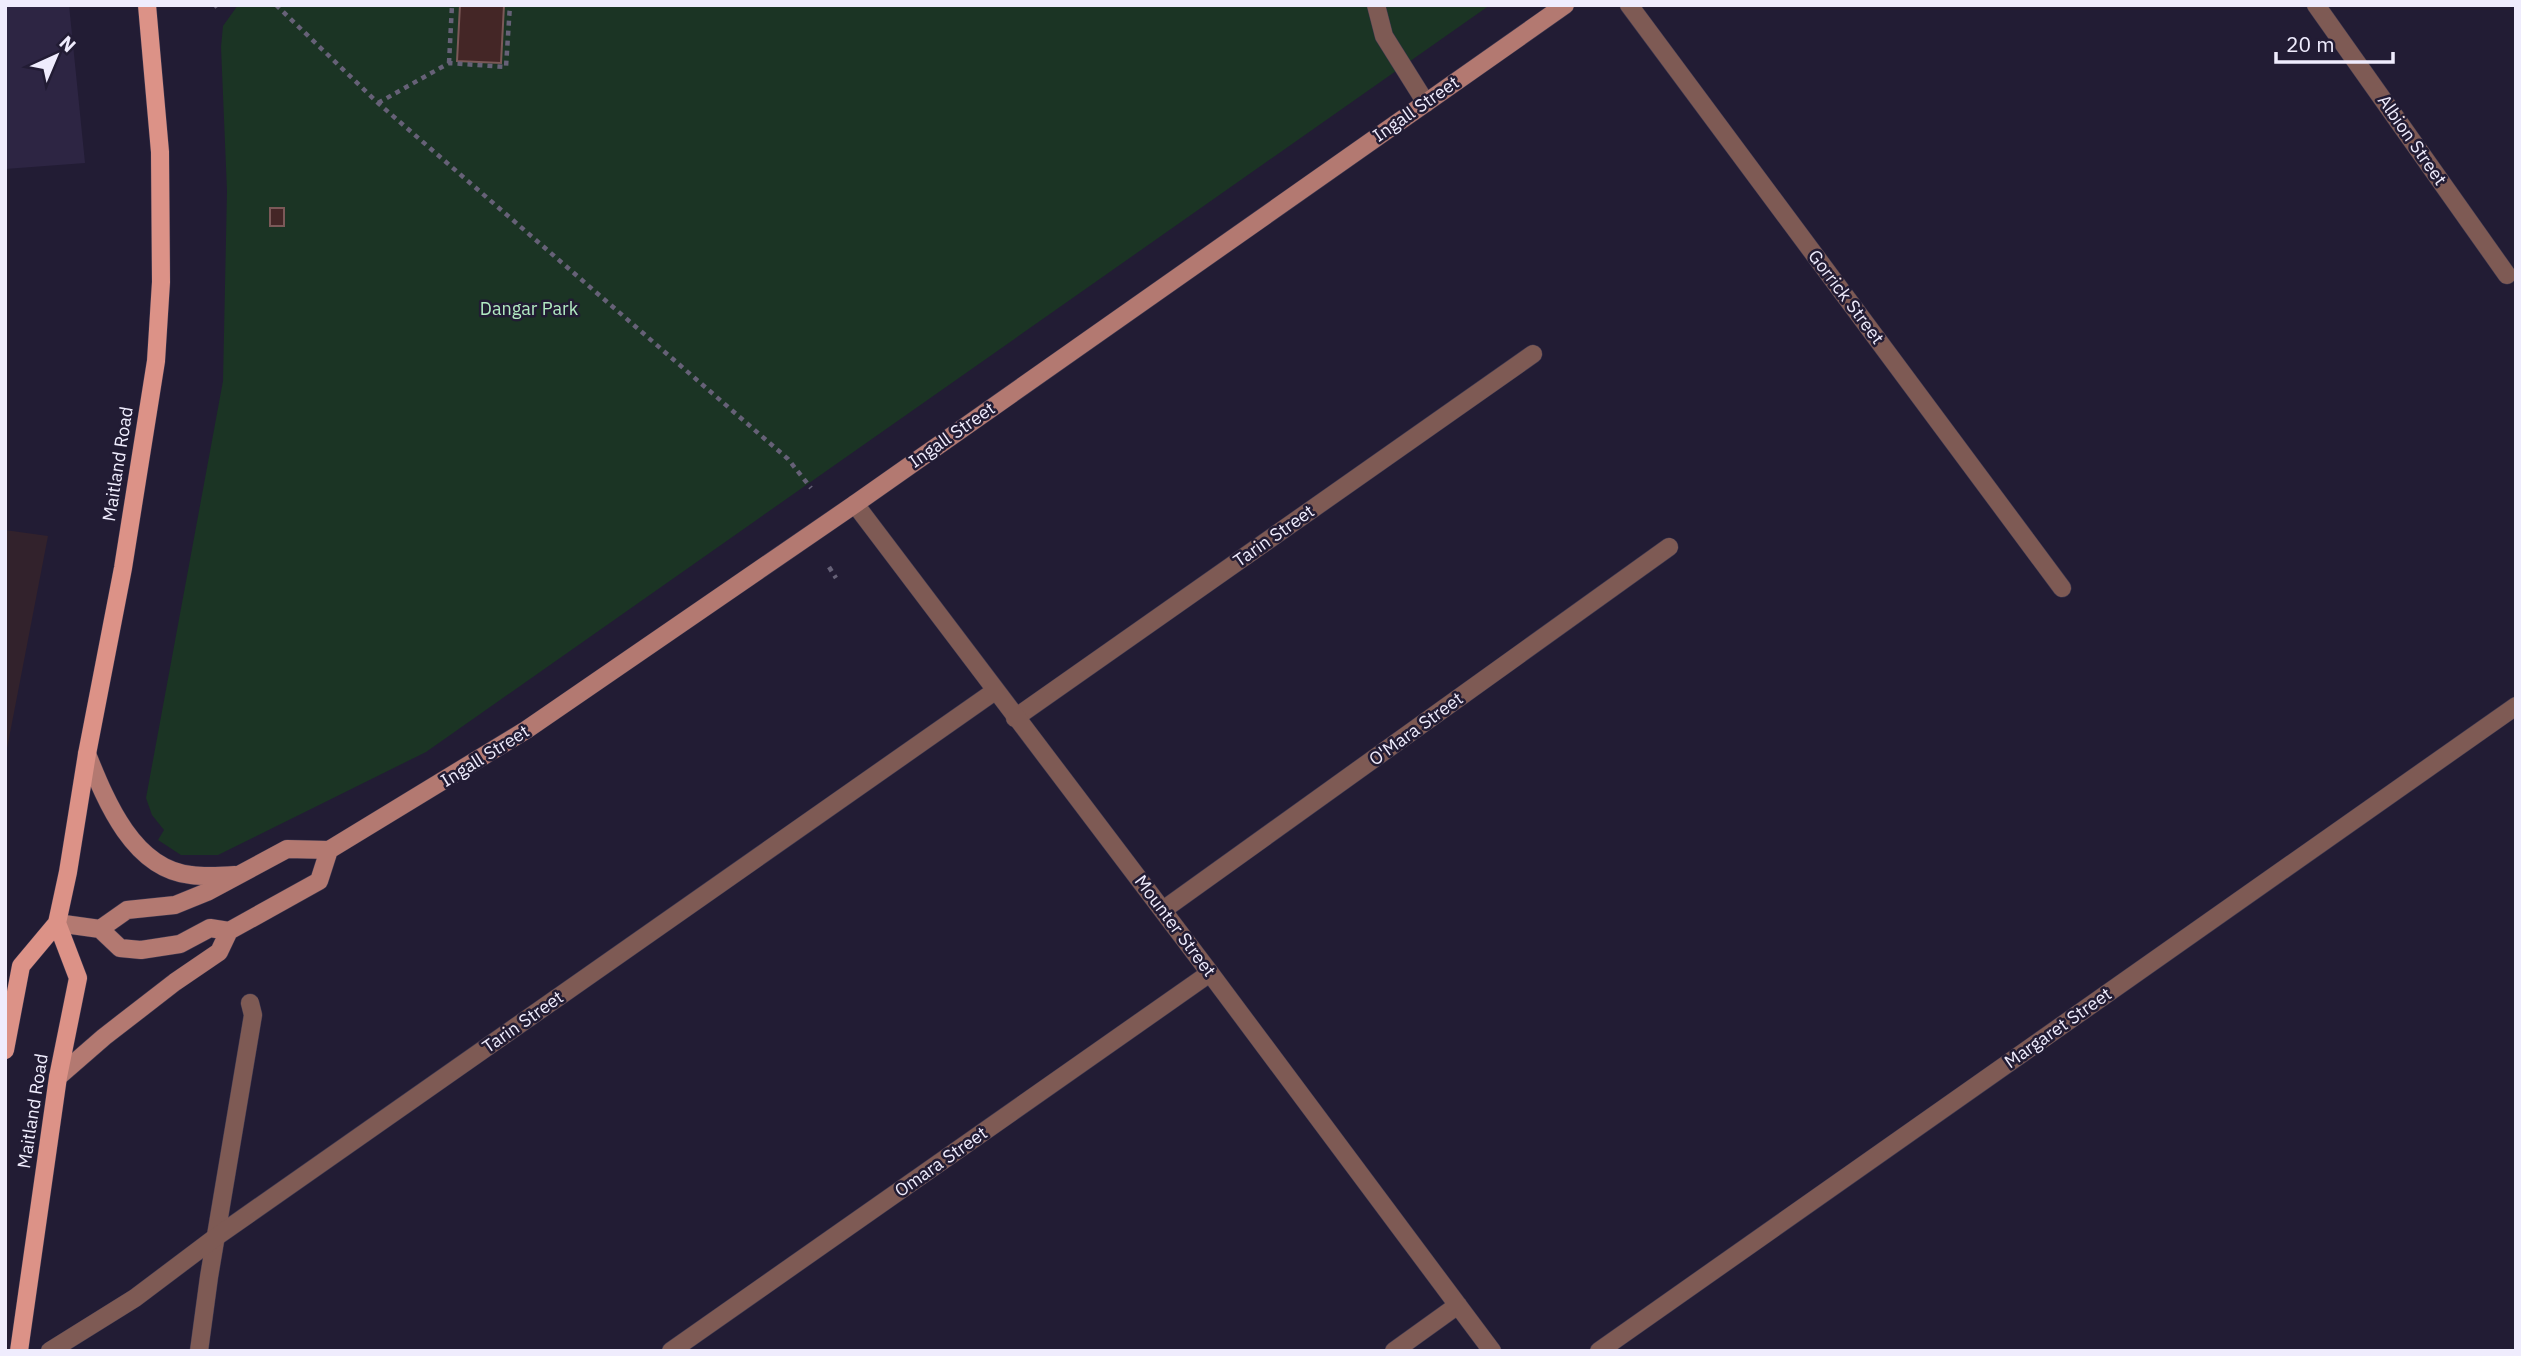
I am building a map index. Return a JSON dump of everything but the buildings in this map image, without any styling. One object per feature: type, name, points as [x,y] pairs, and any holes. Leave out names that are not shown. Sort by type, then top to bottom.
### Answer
[{"type":"main road","name":"Maitland Road","points":[[5,1050],[21,966],[57,923],[123,568],[156,361],[161,282],[159,152],[148,5]]},
{"type":"main road","name":"Ingall Street","points":[[329,850],[526,730],[855,504],[1565,5]]},
{"type":"main road","points":[[87,754],[116,817],[145,853],[160,864],[190,875],[242,874]]},
{"type":"main road","points":[[58,1077],[113,1030],[219,952],[229,931],[319,881],[329,850],[287,849],[242,874],[175,905],[127,910],[100,929]]},
{"type":"main road","name":"Maitland Road","points":[[19,1351],[58,1077],[78,978],[57,923]]},
{"type":"main road","points":[[57,923],[100,929],[120,948],[141,950],[180,944],[210,928],[229,931]]},
{"type":"street","points":[[1376,5],[1384,36],[1426,103]]},
{"type":"street","name":"Gorrick Street","points":[[1629,5],[2062,588]]},
{"type":"street","name":"Albion Street","points":[[2316,5],[2507,275]]},
{"type":"street","name":"Tarin Street","points":[[1015,718],[1534,354]]},
{"type":"street","name":"Mounter Street","points":[[855,504],[1492,1351]]},
{"type":"street","name":"O'Mara Street","points":[[1163,911],[1669,547]]},
{"type":"street","name":"Tarin Street","points":[[50,1351],[135,1298],[216,1237],[995,691]]},
{"type":"street","name":"Margaret Street","points":[[1600,1351],[2516,706]]},
{"type":"street","name":"Omara Street","points":[[671,1351],[1210,973]]},
{"type":"street","points":[[200,1351],[253,1015],[250,1003]]},
{"type":"street","points":[[1394,1351],[1458,1305]]},
{"type":"path","points":[[275,5],[378,103],[788,459],[811,488]]},
{"type":"path","points":[[449,64],[452,5]]},
{"type":"path","points":[[378,103],[449,64],[506,67],[510,5]]},
{"type":"path","points":[[829,567],[836,578]]},
{"type":"shaded area","points":[[5,5],[69,5],[85,163],[5,169]]},
{"type":"shaded area","points":[[5,530],[48,536],[5,759]]},
{"type":"green space","name":"Dangar Park","points":[[238,5],[1490,5],[426,752],[218,855],[181,855],[158,840],[164,830],[152,815],[146,798],[223,381],[227,191],[221,47],[223,26]]}]
